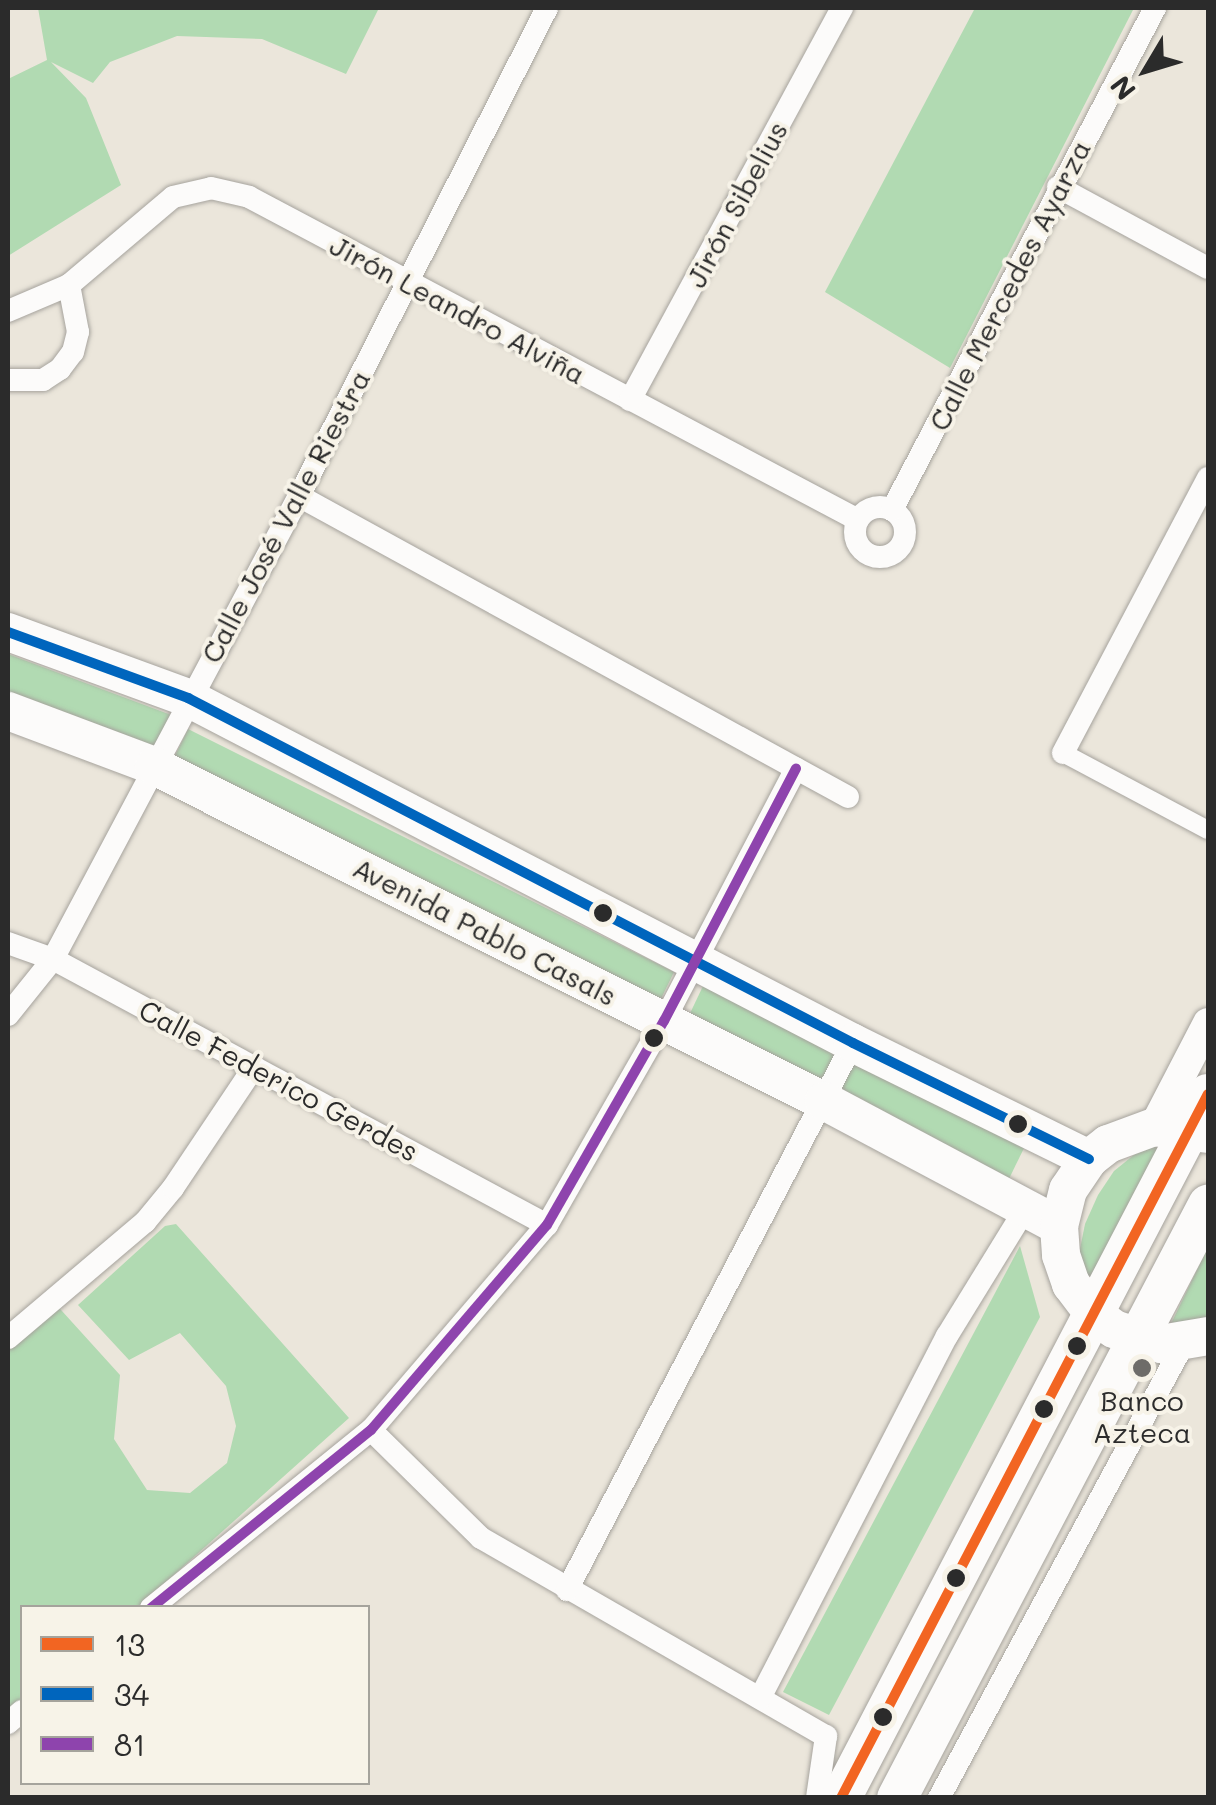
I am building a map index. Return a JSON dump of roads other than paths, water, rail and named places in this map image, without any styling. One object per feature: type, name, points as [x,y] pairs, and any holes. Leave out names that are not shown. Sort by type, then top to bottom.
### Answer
[{"type":"highway","points":[[840,1798],[1094,1314],[1190,1121]]},
{"type":"highway","points":[[897,1798],[1208,1205]]},
{"type":"main road","points":[[8,632],[188,698],[853,1043],[1088,1159]]},
{"type":"main road","name":"Avenida Pablo Casals","points":[[8,711],[154,766],[824,1102],[1060,1226]]},
{"type":"main road","points":[[1190,1121],[1130,1132],[1088,1159],[1068,1190],[1060,1226],[1061,1256],[1071,1284],[1094,1314],[1138,1340],[1196,1340]]},
{"type":"street","name":"Calle José Valle Riestra","points":[[8,1015],[53,959],[298,496],[547,8]]},
{"type":"street","name":"Jirón Sibelius","points":[[630,400],[842,8]]},
{"type":"street","name":"Calle Mercedes Ayarza","points":[[892,510],[1155,8]]},
{"type":"street","points":[[1058,187],[1208,268]]},
{"type":"street","name":"Jirón Leandro Alviña","points":[[8,311],[69,284],[174,197],[211,188],[249,197],[858,520]]},
{"type":"street","points":[[8,380],[43,380],[60,369],[73,352],[78,332],[69,284]]},
{"type":"street","points":[[1208,478],[1063,753],[1208,830]]},
{"type":"street","points":[[298,496],[848,796]]},
{"type":"street","points":[[879,506],[892,510],[903,520],[906,534],[900,548],[888,557],[874,557],[861,549],[855,535],[858,520],[879,506]]},
{"type":"street","points":[[155,1605],[371,1430],[547,1225],[664,1021],[796,768]]},
{"type":"street","name":"Calle Federico Gerdes","points":[[8,943],[53,959],[547,1225]]},
{"type":"street","points":[[1190,1121],[1208,1023]]},
{"type":"street","points":[[567,1590],[853,1043]]},
{"type":"street","points":[[8,1338],[144,1222],[173,1188],[254,1067]]},
{"type":"street","points":[[760,1698],[929,1369],[1025,1209]]},
{"type":"street","points":[[939,1798],[1196,1340]]},
{"type":"street","points":[[371,1430],[481,1538],[826,1736],[817,1798]]},
{"type":"place","name":"Banco Azteca","points":[[1142,1368]]}]
